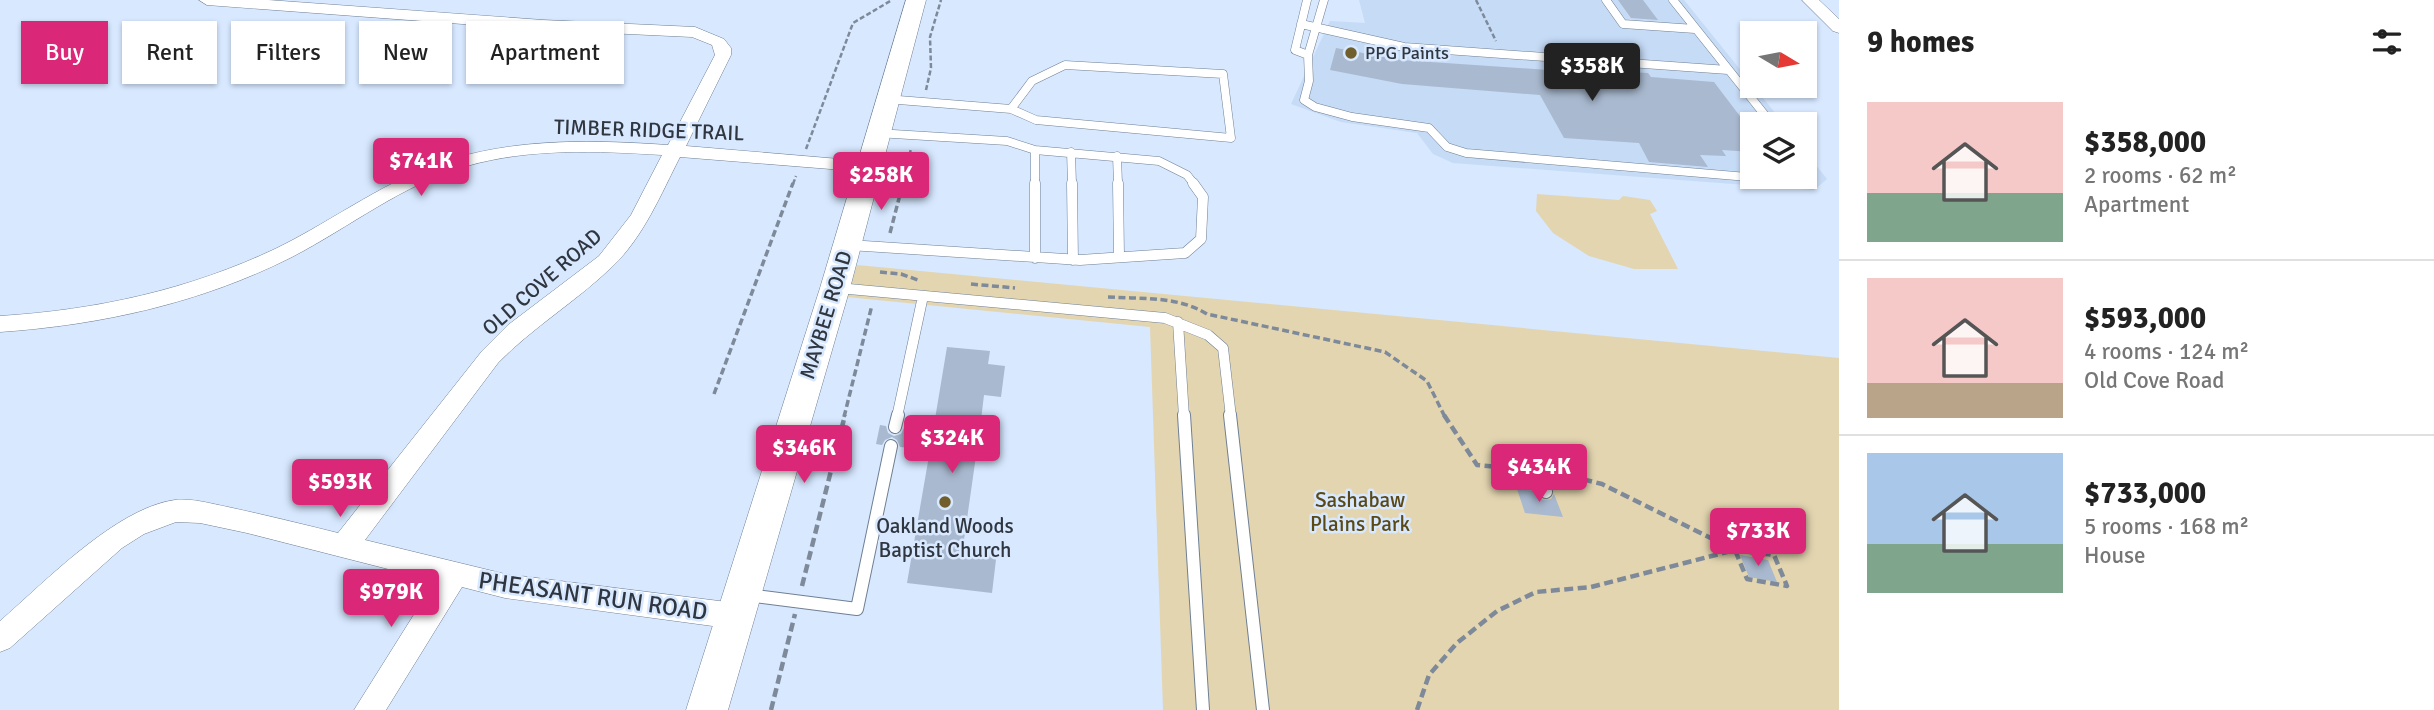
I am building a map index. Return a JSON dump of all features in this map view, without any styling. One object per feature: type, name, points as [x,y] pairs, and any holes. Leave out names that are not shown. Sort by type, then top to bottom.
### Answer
[{"type":"main road","name":"MAYBEE ROAD","points":[[707,710],[835,288],[916,0]]},
{"type":"street","name":"OLD COVE ROAD","points":[[207,0],[543,25],[669,30],[707,36],[723,48],[723,55],[641,215],[625,240],[606,261],[516,331],[489,357],[345,545]]},
{"type":"street","points":[[1810,0],[1839,28]]},
{"type":"street","points":[[1826,0],[1839,13]]},
{"type":"street","name":"TIMBER RIDGE TRAIL","points":[[0,324],[44,323],[161,300],[286,251],[413,179],[483,156],[565,145],[869,166]]},
{"type":"street","name":"PHEASANT RUN ROAD","points":[[0,639],[113,540],[135,526],[175,511],[200,512],[345,545],[505,586],[738,605]]},
{"type":"street","points":[[369,710],[455,574]]},
{"type":"lane","points":[[1307,0],[1295,50],[1308,55]]},
{"type":"lane","points":[[1324,0],[1308,55],[1309,81],[1304,100],[1315,107],[1352,117],[1429,128],[1447,147],[1466,153],[1740,176]]},
{"type":"lane","points":[[1606,0],[1623,24],[1695,29]]},
{"type":"lane","points":[[1673,0],[1762,112]]},
{"type":"lane","points":[[1301,24],[1405,47],[1728,70]]},
{"type":"lane","points":[[886,99],[1011,109],[1035,120],[1231,138],[1223,74],[1065,65],[1032,81],[1011,109]]},
{"type":"lane","points":[[847,245],[1073,260],[1185,253],[1201,239],[1203,197],[1187,175],[1159,161],[1035,150],[1007,141],[877,133]]},
{"type":"lane","points":[[1035,150],[1035,258]]},
{"type":"lane","points":[[1071,152],[1073,260]]},
{"type":"lane","points":[[1118,156],[1119,257]]},
{"type":"lane","points":[[835,288],[1165,318],[1208,335],[1223,348],[1264,710]]},
{"type":"lane","points":[[895,427],[923,296]]},
{"type":"lane","points":[[1178,322],[1203,710]]},
{"type":"lane","points":[[738,605],[798,602],[857,609],[891,446]]},
{"type":"lane","points":[[1543,472],[1546,492]]},
{"type":"path","points":[[714,394],[852,25],[892,0]]},
{"type":"path","points":[[1476,0],[1500,49]]},
{"type":"path","points":[[771,710],[880,272],[912,277],[928,283]]},
{"type":"path","points":[[970,284],[1011,287],[1024,292]]},
{"type":"path","points":[[1105,296],[1185,303],[1207,314],[1385,352],[1427,381],[1452,430],[1477,465],[1543,472],[1602,484],[1735,550],[1774,555],[1787,586],[1746,579],[1735,550]]},
{"type":"path","points":[[1417,710],[1429,675],[1457,643],[1497,611],[1536,593],[1591,587],[1735,550]]},
{"type":"shaded area","points":[[1359,0],[1684,0],[1740,69],[1740,98],[1763,98],[1774,112],[1740,112],[1740,184],[1453,163],[1433,154],[1417,133],[1341,122],[1291,104],[1330,21],[1365,23]]},
{"type":"shaded area","points":[[1817,166],[1827,179],[1817,187]]},
{"type":"green space","points":[[1537,194],[1619,200],[1623,196],[1650,200],[1657,211],[1650,214],[1678,269],[1634,269],[1589,256],[1553,233],[1536,211]]},
{"type":"green space","name":"Sashabaw Plains Park","points":[[857,265],[1839,358],[1839,710],[1163,710],[1150,327],[847,297]]},
{"type":"building","points":[[1618,0],[1643,0],[1658,20],[1631,18]]},
{"type":"building","points":[[1336,48],[1401,60],[1548,70],[1546,66],[1609,68],[1612,71],[1648,73],[1651,77],[1714,82],[1740,116],[1740,151],[1722,150],[1726,156],[1700,155],[1708,167],[1649,162],[1639,143],[1564,138],[1540,95],[1402,84],[1330,70]]},
{"type":"building","name":"Oakland Woods Baptist Church","points":[[947,347],[990,351],[988,364],[1005,366],[1001,397],[984,395],[979,437],[983,437],[981,456],[976,456],[963,547],[997,551],[992,593],[907,583],[930,450],[900,447],[892,437],[882,445],[876,444],[880,425],[886,426],[888,433],[894,436],[901,434],[904,428],[933,431]]},
{"type":"building","points":[[1517,489],[1537,491],[1543,500],[1551,499],[1554,494],[1563,517],[1525,513]]},
{"type":"building","points":[[1740,555],[1768,560],[1777,582],[1749,577]]},
{"type":"place","name":"PPG Paints","points":[[1351,53]]},
{"type":"place","name":"Oakland Woods Baptist Church","points":[[945,502]]}]
